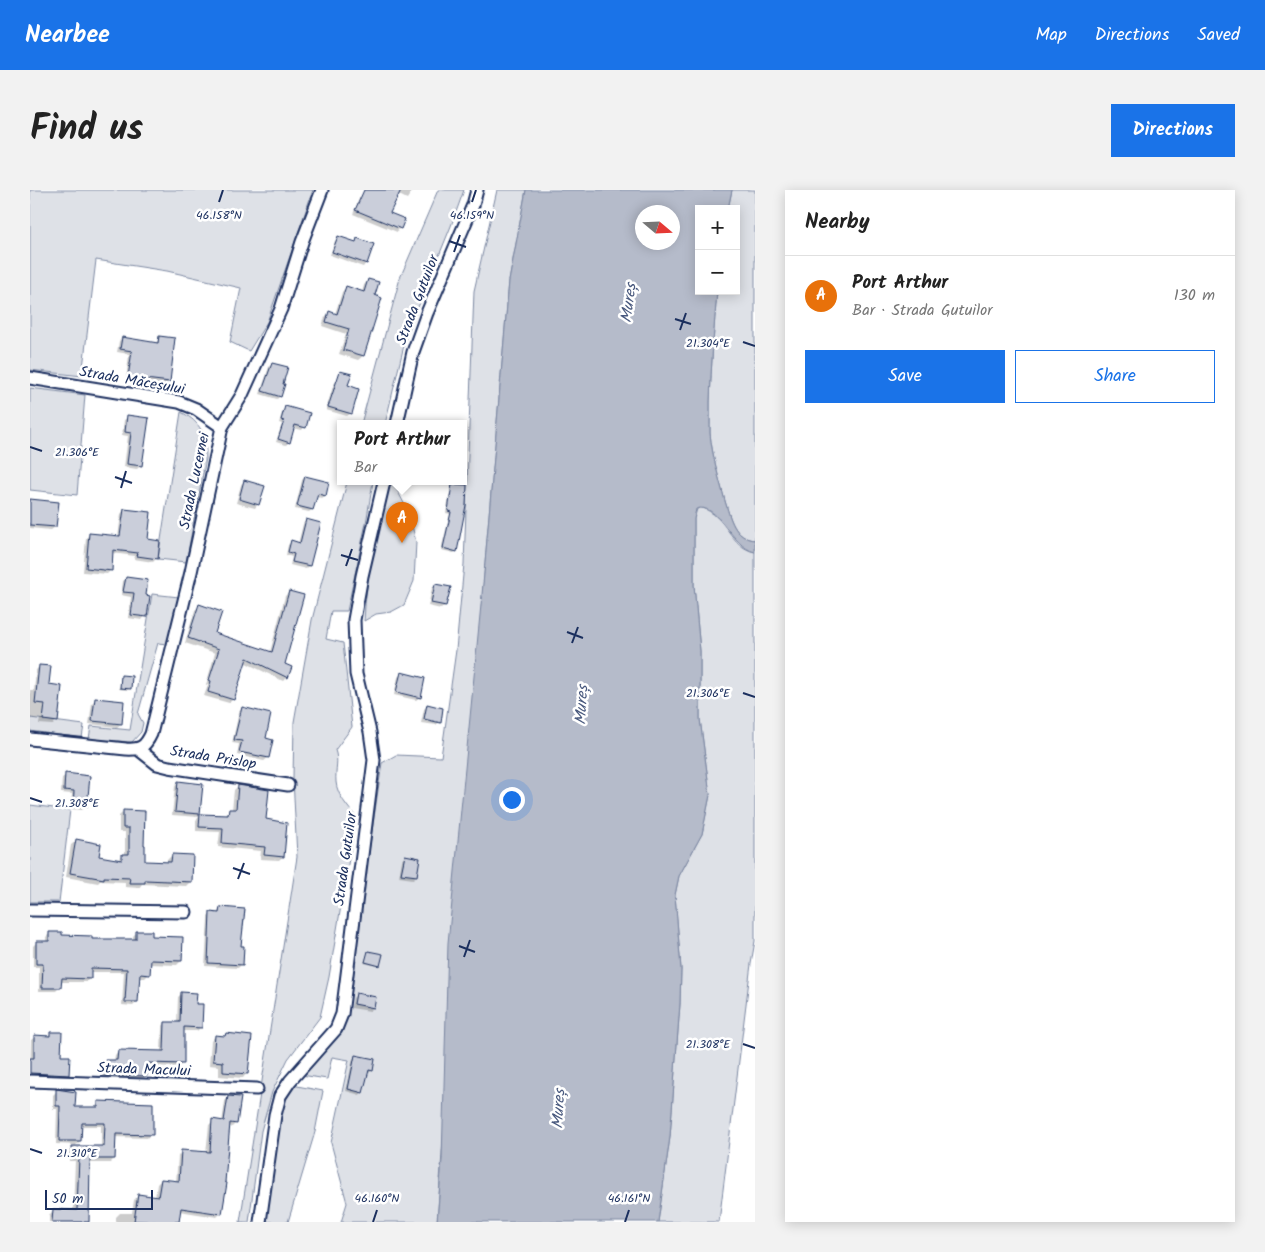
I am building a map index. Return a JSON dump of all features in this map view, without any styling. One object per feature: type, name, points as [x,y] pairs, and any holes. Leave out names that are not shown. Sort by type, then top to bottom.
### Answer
[{"type":"street","name":"Strada Lucernei","points":[[151,734],[191,572],[222,427],[242,395],[281,309],[302,242],[322,190]]},
{"type":"street","name":"Strada Gutuilor","points":[[398,420],[413,352],[427,313],[478,190]]},
{"type":"street","name":"Strada Măceșului","points":[[30,378],[179,402],[196,409],[222,427]]},
{"type":"street","name":"Strada Gutuilor","points":[[260,1222],[274,1115],[280,1096],[290,1081],[336,1029],[342,1014],[374,760],[370,732],[356,674],[354,620],[362,576],[383,485]]},
{"type":"street","name":"Strada Prislop","points":[[138,750],[146,744],[151,734]]},
{"type":"street","name":"Strada Prislop","points":[[30,739],[138,750],[157,764],[169,767],[288,785]]},
{"type":"street","points":[[30,910],[186,912]]},
{"type":"street","name":"Strada Macului","points":[[30,1081],[257,1089]]},
{"type":"shaded area","points":[[30,190],[313,190],[267,322],[249,351],[230,342],[241,288],[167,271],[96,260],[82,376],[30,370]]},
{"type":"shaded area","points":[[438,190],[464,190],[406,337],[386,420],[362,420],[400,278]]},
{"type":"shaded area","points":[[497,190],[526,190],[509,281],[484,574],[437,1222],[341,1222],[347,1203],[331,1143],[349,1060],[332,1057],[327,1079],[301,1075],[336,1037],[354,954],[382,763],[396,755],[441,757],[456,650],[464,564],[474,291]]},
{"type":"shaded area","points":[[732,190],[755,190],[755,540],[742,536],[731,520],[716,467],[710,433],[711,374],[717,295],[740,295],[740,205],[729,205]]},
{"type":"shaded area","points":[[30,388],[85,395],[77,495],[30,490]]},
{"type":"shaded area","points":[[181,412],[198,425],[204,436],[206,450],[186,562],[158,559]]},
{"type":"shaded area","points":[[346,485],[372,485],[347,611],[331,611],[326,639],[343,643],[352,727],[335,750],[337,758],[336,782],[346,805],[356,817],[329,977],[320,1017],[288,1059],[272,1092],[261,1131],[249,1222],[240,1222],[297,857],[293,778],[294,722],[312,620]]},
{"type":"shaded area","points":[[387,485],[395,485],[409,513],[416,542],[414,581],[404,605],[391,612],[376,614],[364,621],[370,568]]},
{"type":"shaded area","points":[[700,507],[717,517],[739,544],[755,552],[755,941],[719,1222],[658,1222],[670,1137],[680,1004],[681,969],[675,895],[679,876],[702,834],[710,795],[700,719],[700,651],[694,585],[694,519],[697,509]]},
{"type":"shaded area","points":[[152,594],[179,597],[167,644],[158,643],[138,714],[143,723],[141,732],[132,742],[89,739],[91,726],[130,730]]},
{"type":"shaded area","points":[[30,718],[84,725],[82,738],[30,731]]},
{"type":"shaded area","points":[[30,805],[70,810],[59,902],[30,902]]},
{"type":"shaded area","points":[[292,1085],[323,1091],[315,1132],[288,1222],[263,1222],[275,1134],[279,1117]]},
{"type":"water","name":"Mureș","points":[[526,190],[732,190],[729,205],[695,205],[695,295],[717,295],[710,402],[711,442],[731,520],[742,536],[755,540],[755,552],[739,542],[711,512],[704,508],[696,509],[694,519],[694,585],[700,651],[700,719],[710,795],[702,834],[679,876],[675,895],[681,969],[680,1004],[670,1137],[658,1222],[437,1222],[442,1159],[448,943],[484,574],[509,281]]},
{"type":"building","points":[[364,190],[401,190],[390,213],[405,219],[401,229],[355,210]]},
{"type":"building","points":[[338,236],[356,242],[357,238],[374,244],[367,264],[332,252]]},
{"type":"building","points":[[368,279],[379,282],[375,295],[382,298],[364,356],[343,350],[349,329],[326,322],[329,311],[337,314],[346,286],[364,292]]},
{"type":"building","points":[[159,336],[175,338],[170,382],[128,377],[132,351],[120,349],[122,337],[158,343]]},
{"type":"building","points":[[272,363],[288,367],[281,397],[262,391]]},
{"type":"building","points":[[340,371],[352,374],[348,385],[359,389],[352,414],[328,407]]},
{"type":"building","points":[[285,406],[310,413],[306,428],[295,425],[290,443],[278,439],[284,421],[281,420]]},
{"type":"building","points":[[127,415],[149,418],[142,466],[127,464],[131,433],[125,432]]},
{"type":"building","points":[[305,476],[329,482],[326,496],[318,494],[313,510],[297,506]]},
{"type":"building","points":[[244,480],[265,486],[259,505],[239,499]]},
{"type":"building","points":[[452,485],[467,485],[466,505],[457,552],[443,548],[451,512],[448,511]]},
{"type":"building","points":[[30,499],[59,502],[56,527],[30,525]]},
{"type":"building","points":[[124,509],[151,512],[148,539],[160,541],[158,559],[137,556],[138,553],[113,550],[112,571],[86,568],[89,533],[120,536]]},
{"type":"building","points":[[306,519],[321,523],[310,566],[292,562],[294,554],[288,552],[291,540],[300,543]]},
{"type":"building","points":[[126,577],[148,580],[146,595],[150,596],[147,617],[131,615],[134,593],[123,592]]},
{"type":"building","points":[[435,584],[451,587],[446,606],[431,603]]},
{"type":"building","points":[[289,591],[304,595],[285,664],[292,667],[288,678],[247,658],[234,700],[208,692],[211,681],[209,680],[219,649],[188,638],[199,604],[222,612],[215,633],[272,652]]},
{"type":"building","points":[[39,665],[51,666],[49,684],[62,686],[58,722],[43,720],[45,704],[35,703]]},
{"type":"building","points":[[401,672],[425,678],[421,698],[396,692]]},
{"type":"building","points":[[121,675],[132,676],[131,689],[120,688]]},
{"type":"building","points":[[95,698],[124,701],[122,724],[92,721]]},
{"type":"building","points":[[427,704],[443,708],[441,723],[424,719]]},
{"type":"building","points":[[242,707],[271,714],[266,738],[273,740],[269,758],[239,752],[242,741],[234,740]]},
{"type":"building","points":[[65,773],[90,776],[87,807],[73,806],[74,791],[64,790]]},
{"type":"building","points":[[178,781],[203,784],[200,814],[175,812]]},
{"type":"building","points":[[238,785],[269,790],[266,819],[287,823],[284,857],[264,855],[265,847],[222,843],[223,828],[199,827],[200,814],[228,815],[229,809],[236,809]]},
{"type":"building","points":[[123,810],[145,811],[145,861],[171,862],[172,854],[193,855],[192,882],[145,880],[145,883],[129,883],[130,878],[104,877],[104,879],[70,873],[76,839],[101,844],[99,856],[122,860],[122,854],[129,854],[129,828],[123,828]]},
{"type":"building","points":[[405,855],[420,858],[417,876],[401,874]]},
{"type":"building","points":[[220,907],[245,909],[241,946],[244,946],[243,965],[208,963],[210,912],[219,913]]},
{"type":"building","points":[[136,931],[152,931],[152,936],[183,937],[182,961],[151,960],[150,975],[140,974],[138,1002],[125,1002],[127,969],[91,968],[91,979],[62,978],[61,988],[42,988],[43,964],[36,964],[36,941],[49,941],[49,932],[62,932],[62,935],[92,936],[92,939],[136,939]]},
{"type":"building","points":[[368,951],[383,954],[380,966],[365,962]]},
{"type":"building","points":[[181,992],[197,993],[196,1004],[203,1004],[202,1028],[184,1027],[184,1064],[148,1063],[147,1076],[105,1075],[105,1060],[117,1060],[118,1050],[164,1051],[165,1022],[180,1022]]},
{"type":"building","points":[[356,993],[376,997],[374,1008],[354,1004]]},
{"type":"building","points":[[50,1032],[62,1032],[61,1056],[70,1056],[69,1075],[30,1073],[30,1058],[34,1058],[34,1035],[50,1036]]},
{"type":"building","points":[[226,1033],[252,1036],[248,1074],[223,1072],[223,1062],[213,1061],[215,1035],[225,1036]]},
{"type":"building","points":[[355,1055],[375,1059],[373,1071],[369,1070],[363,1093],[348,1089]]},
{"type":"building","points":[[56,1089],[76,1092],[75,1107],[98,1107],[98,1101],[153,1103],[153,1135],[116,1134],[115,1159],[90,1159],[89,1222],[52,1222],[53,1209],[77,1210],[79,1157],[72,1157],[72,1146],[104,1146],[105,1123],[82,1123],[81,1141],[59,1141],[60,1106],[56,1106]]},
{"type":"building","points":[[228,1096],[241,1097],[237,1124],[230,1123],[225,1182],[227,1183],[222,1214],[181,1208],[179,1222],[134,1221],[138,1194],[158,1197],[161,1179],[179,1181],[181,1150],[210,1152],[212,1119],[224,1121]]},
{"type":"place","name":"Port Arthur","points":[[402,543]]}]
